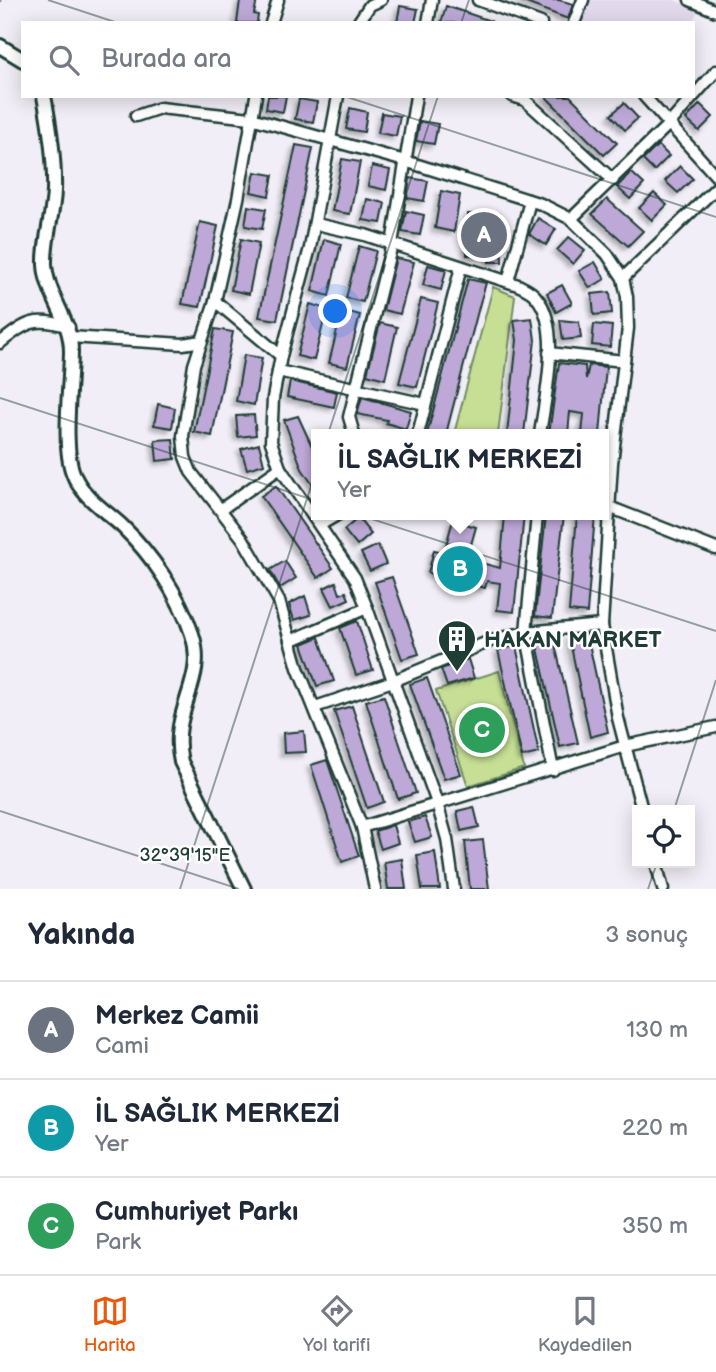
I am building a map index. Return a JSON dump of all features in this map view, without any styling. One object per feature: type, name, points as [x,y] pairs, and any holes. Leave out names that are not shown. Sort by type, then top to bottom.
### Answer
[{"type":"street","points":[[272,21],[278,0]]},
{"type":"street","points":[[359,21],[367,2],[381,0]]},
{"type":"street","points":[[428,21],[432,0]]},
{"type":"street","points":[[478,0],[536,21]]},
{"type":"street","points":[[575,21],[583,0]]},
{"type":"street","points":[[690,0],[716,11]]},
{"type":"street","points":[[0,46],[21,59]]},
{"type":"street","points":[[695,95],[716,71]]},
{"type":"street","points":[[44,98],[51,132],[54,192],[46,236],[45,265],[48,282],[70,332],[72,473],[88,496],[146,552],[191,631],[198,655],[195,675],[178,722],[176,742],[181,762],[244,889]]},
{"type":"street","points":[[256,98],[238,199],[215,301],[194,365],[183,436],[191,472],[243,539],[279,601],[290,640],[362,827],[375,889]]},
{"type":"street","points":[[311,512],[280,468],[271,442],[271,423],[281,356],[316,224],[338,98]]},
{"type":"street","points":[[353,429],[349,417],[392,244],[416,98]]},
{"type":"street","points":[[527,98],[613,180]]},
{"type":"street","points":[[646,98],[716,176]]},
{"type":"street","points":[[571,219],[613,180],[692,98]]},
{"type":"street","points":[[136,116],[160,108],[251,118],[405,161],[530,201],[571,219],[607,254],[623,278],[628,297],[624,362],[609,489]]},
{"type":"street","points":[[623,278],[716,188]]},
{"type":"street","points":[[508,281],[530,201]]},
{"type":"street","points":[[316,224],[392,244],[508,281],[535,295],[549,323],[549,353],[541,429]]},
{"type":"street","points":[[419,429],[461,267]]},
{"type":"street","points":[[215,301],[281,356]]},
{"type":"street","points":[[0,343],[22,325],[45,319],[70,332],[183,344],[202,341]]},
{"type":"street","points":[[549,353],[624,362]]},
{"type":"street","points":[[278,371],[355,386],[425,404]]},
{"type":"street","points":[[220,510],[280,468]]},
{"type":"street","points":[[609,507],[716,549]]},
{"type":"street","points":[[316,520],[355,578],[367,608],[437,803],[447,839],[454,889]]},
{"type":"street","points":[[320,525],[328,520]]},
{"type":"street","points":[[537,520],[526,632],[552,770]]},
{"type":"street","points":[[606,520],[602,625],[625,746],[641,805]]},
{"type":"street","points":[[290,640],[367,608]]},
{"type":"street","points":[[315,707],[393,681],[493,640],[526,632],[602,625]]},
{"type":"street","points":[[362,827],[625,746],[716,727]]},
{"type":"street","points":[[657,868],[663,889]]},
{"type":"shaded area","points":[[589,0],[674,0],[698,10],[693,21],[580,21]]},
{"type":"green space","points":[[493,287],[515,296],[499,429],[455,429]]},
{"type":"green space","points":[[499,671],[524,768],[468,786],[436,691]]},
{"type":"building","points":[[240,0],[257,0],[254,14],[258,15],[257,21],[237,21]]},
{"type":"building","points":[[518,0],[559,0],[573,4],[568,19]]},
{"type":"building","points":[[400,6],[418,9],[415,21],[397,21]]},
{"type":"building","points":[[446,6],[491,21],[442,21]]},
{"type":"building","points":[[268,98],[286,98],[283,112],[266,109]]},
{"type":"building","points":[[547,98],[572,98],[617,143],[604,155]]},
{"type":"building","points":[[299,99],[317,102],[313,122],[295,119]]},
{"type":"building","points":[[624,103],[638,118],[625,130],[611,115]]},
{"type":"building","points":[[700,104],[713,117],[699,131],[686,119]]},
{"type":"building","points":[[350,108],[367,112],[364,132],[346,129]]},
{"type":"building","points":[[382,113],[400,116],[396,136],[378,133]]},
{"type":"building","points":[[420,121],[438,124],[434,144],[416,141]]},
{"type":"building","points":[[296,145],[313,148],[277,320],[259,317]]},
{"type":"building","points":[[658,145],[669,156],[654,171],[643,160]]},
{"type":"building","points":[[342,159],[360,162],[350,214],[332,211]]},
{"type":"building","points":[[372,166],[390,170],[386,190],[368,186]]},
{"type":"building","points":[[680,166],[693,179],[678,193],[665,181]]},
{"type":"building","points":[[255,172],[273,175],[269,196],[251,192]]},
{"type":"building","points":[[631,172],[644,184],[630,199],[617,187]]},
{"type":"building","points":[[410,178],[428,181],[424,201],[407,198]]},
{"type":"building","points":[[441,191],[460,195],[454,232],[435,228]]},
{"type":"building","points":[[654,193],[667,205],[652,220],[639,208]]},
{"type":"building","points":[[367,199],[385,203],[381,223],[363,220]]},
{"type":"building","points":[[607,199],[643,231],[628,246],[592,214]]},
{"type":"building","points":[[248,206],[266,209],[262,229],[245,226]]},
{"type":"building","points":[[406,211],[424,215],[420,235],[402,232]]},
{"type":"building","points":[[468,214],[500,214],[502,262],[489,262],[490,255],[467,255]]},
{"type":"building","points":[[538,218],[556,229],[546,245],[529,234]]},
{"type":"building","points":[[200,222],[218,226],[200,307],[182,304]]},
{"type":"building","points":[[569,237],[585,250],[573,264],[557,250]]},
{"type":"building","points":[[241,239],[259,243],[249,294],[231,290]]},
{"type":"building","points":[[324,239],[341,244],[329,296],[312,291]]},
{"type":"building","points":[[359,246],[376,251],[363,302],[346,298]]},
{"type":"building","points":[[396,258],[414,262],[400,314],[383,310]]},
{"type":"building","points":[[595,262],[605,279],[590,288],[579,271]]},
{"type":"building","points":[[428,265],[446,270],[441,290],[423,285]]},
{"type":"building","points":[[468,279],[486,283],[447,429],[428,429]]},
{"type":"building","points":[[562,285],[572,303],[556,312],[547,293]]},
{"type":"building","points":[[610,292],[612,313],[594,315],[592,294]]},
{"type":"building","points":[[421,299],[438,303],[417,387],[399,383]]},
{"type":"building","points":[[310,304],[327,309],[314,360],[297,356]]},
{"type":"building","points":[[342,310],[360,315],[347,367],[329,363]]},
{"type":"building","points":[[532,318],[535,340],[525,429],[508,429],[517,340],[514,320]]},
{"type":"building","points":[[560,320],[579,322],[581,338],[563,340]]},
{"type":"building","points":[[380,323],[397,327],[385,379],[367,374]]},
{"type":"building","points":[[594,324],[612,326],[610,347],[592,345]]},
{"type":"building","points":[[215,329],[233,332],[212,436],[194,432]]},
{"type":"building","points":[[244,355],[262,358],[254,405],[236,401]]},
{"type":"building","points":[[559,363],[585,366],[586,379],[589,365],[606,367],[600,429],[582,429],[584,414],[570,412],[568,429],[550,429]]},
{"type":"building","points":[[290,381],[337,392],[334,407],[287,397]]},
{"type":"building","points":[[362,397],[411,411],[406,429],[386,423],[387,420],[357,414]]},
{"type":"building","points":[[158,404],[175,408],[172,428],[154,425]]},
{"type":"building","points":[[254,415],[256,435],[238,437],[236,416]]},
{"type":"building","points":[[298,416],[311,444],[311,482],[302,469],[284,420]]},
{"type":"building","points":[[173,439],[175,459],[157,461],[155,440]]},
{"type":"building","points":[[259,444],[264,464],[247,469],[241,449]]},
{"type":"building","points":[[276,486],[333,568],[318,578],[261,496]]},
{"type":"building","points":[[356,520],[360,520],[371,534],[357,546],[344,530]]},
{"type":"building","points":[[453,520],[476,527],[467,559],[500,568],[505,520],[523,520],[514,612],[497,610],[500,583],[487,581],[485,588],[428,573],[434,550],[444,552]]},
{"type":"building","points":[[545,520],[563,520],[552,618],[535,616]]},
{"type":"building","points":[[577,520],[595,520],[587,613],[569,611]]},
{"type":"building","points":[[378,545],[386,564],[370,571],[361,553]]},
{"type":"building","points":[[285,561],[296,578],[280,588],[270,570]]},
{"type":"building","points":[[392,577],[419,654],[402,659],[375,582]]},
{"type":"building","points":[[336,582],[340,594],[346,592],[349,599],[333,606],[324,588]]},
{"type":"building","points":[[305,596],[311,615],[294,620],[289,604]]},
{"type":"building","points":[[357,621],[373,670],[356,675],[340,628]]},
{"type":"building","points":[[587,634],[608,732],[590,737],[569,637]]},
{"type":"building","points":[[319,637],[334,681],[317,686],[302,644]]},
{"type":"building","points":[[554,640],[578,743],[560,747],[537,644]]},
{"type":"building","points":[[516,646],[539,753],[522,757],[498,650]]},
{"type":"building","name":"HAKAN MARKET","points":[[468,659],[474,678],[447,686],[441,669]]},
{"type":"building","points":[[427,678],[461,774],[444,779],[410,684]]},
{"type":"building","points":[[384,696],[416,793],[398,799],[366,701]]},
{"type":"building","points":[[352,706],[384,802],[367,808],[334,711]]},
{"type":"building","points":[[304,731],[306,752],[284,753],[283,733]]},
{"type":"building","points":[[327,760],[359,856],[342,862],[311,765]]},
{"type":"building","points":[[474,807],[479,827],[461,831],[457,811]]},
{"type":"building","points":[[425,817],[432,837],[415,842],[408,822]]},
{"type":"building","points":[[393,825],[398,843],[381,849],[375,831]]},
{"type":"building","points":[[483,840],[489,889],[470,889],[465,842]]},
{"type":"building","points":[[435,852],[440,889],[422,889],[417,855]]},
{"type":"building","points":[[402,859],[406,889],[388,889],[384,862]]},
{"type":"place","name":"Merkez Camii","points":[[484,235]]},
{"type":"place","name":"İL SAĞLIK MERKEZİ","points":[[460,569]]},
{"type":"place","name":"HAKAN MARKET","points":[[457,673]]},
{"type":"place","name":"Cumhuriyet Parkı","points":[[482,730]]}]
